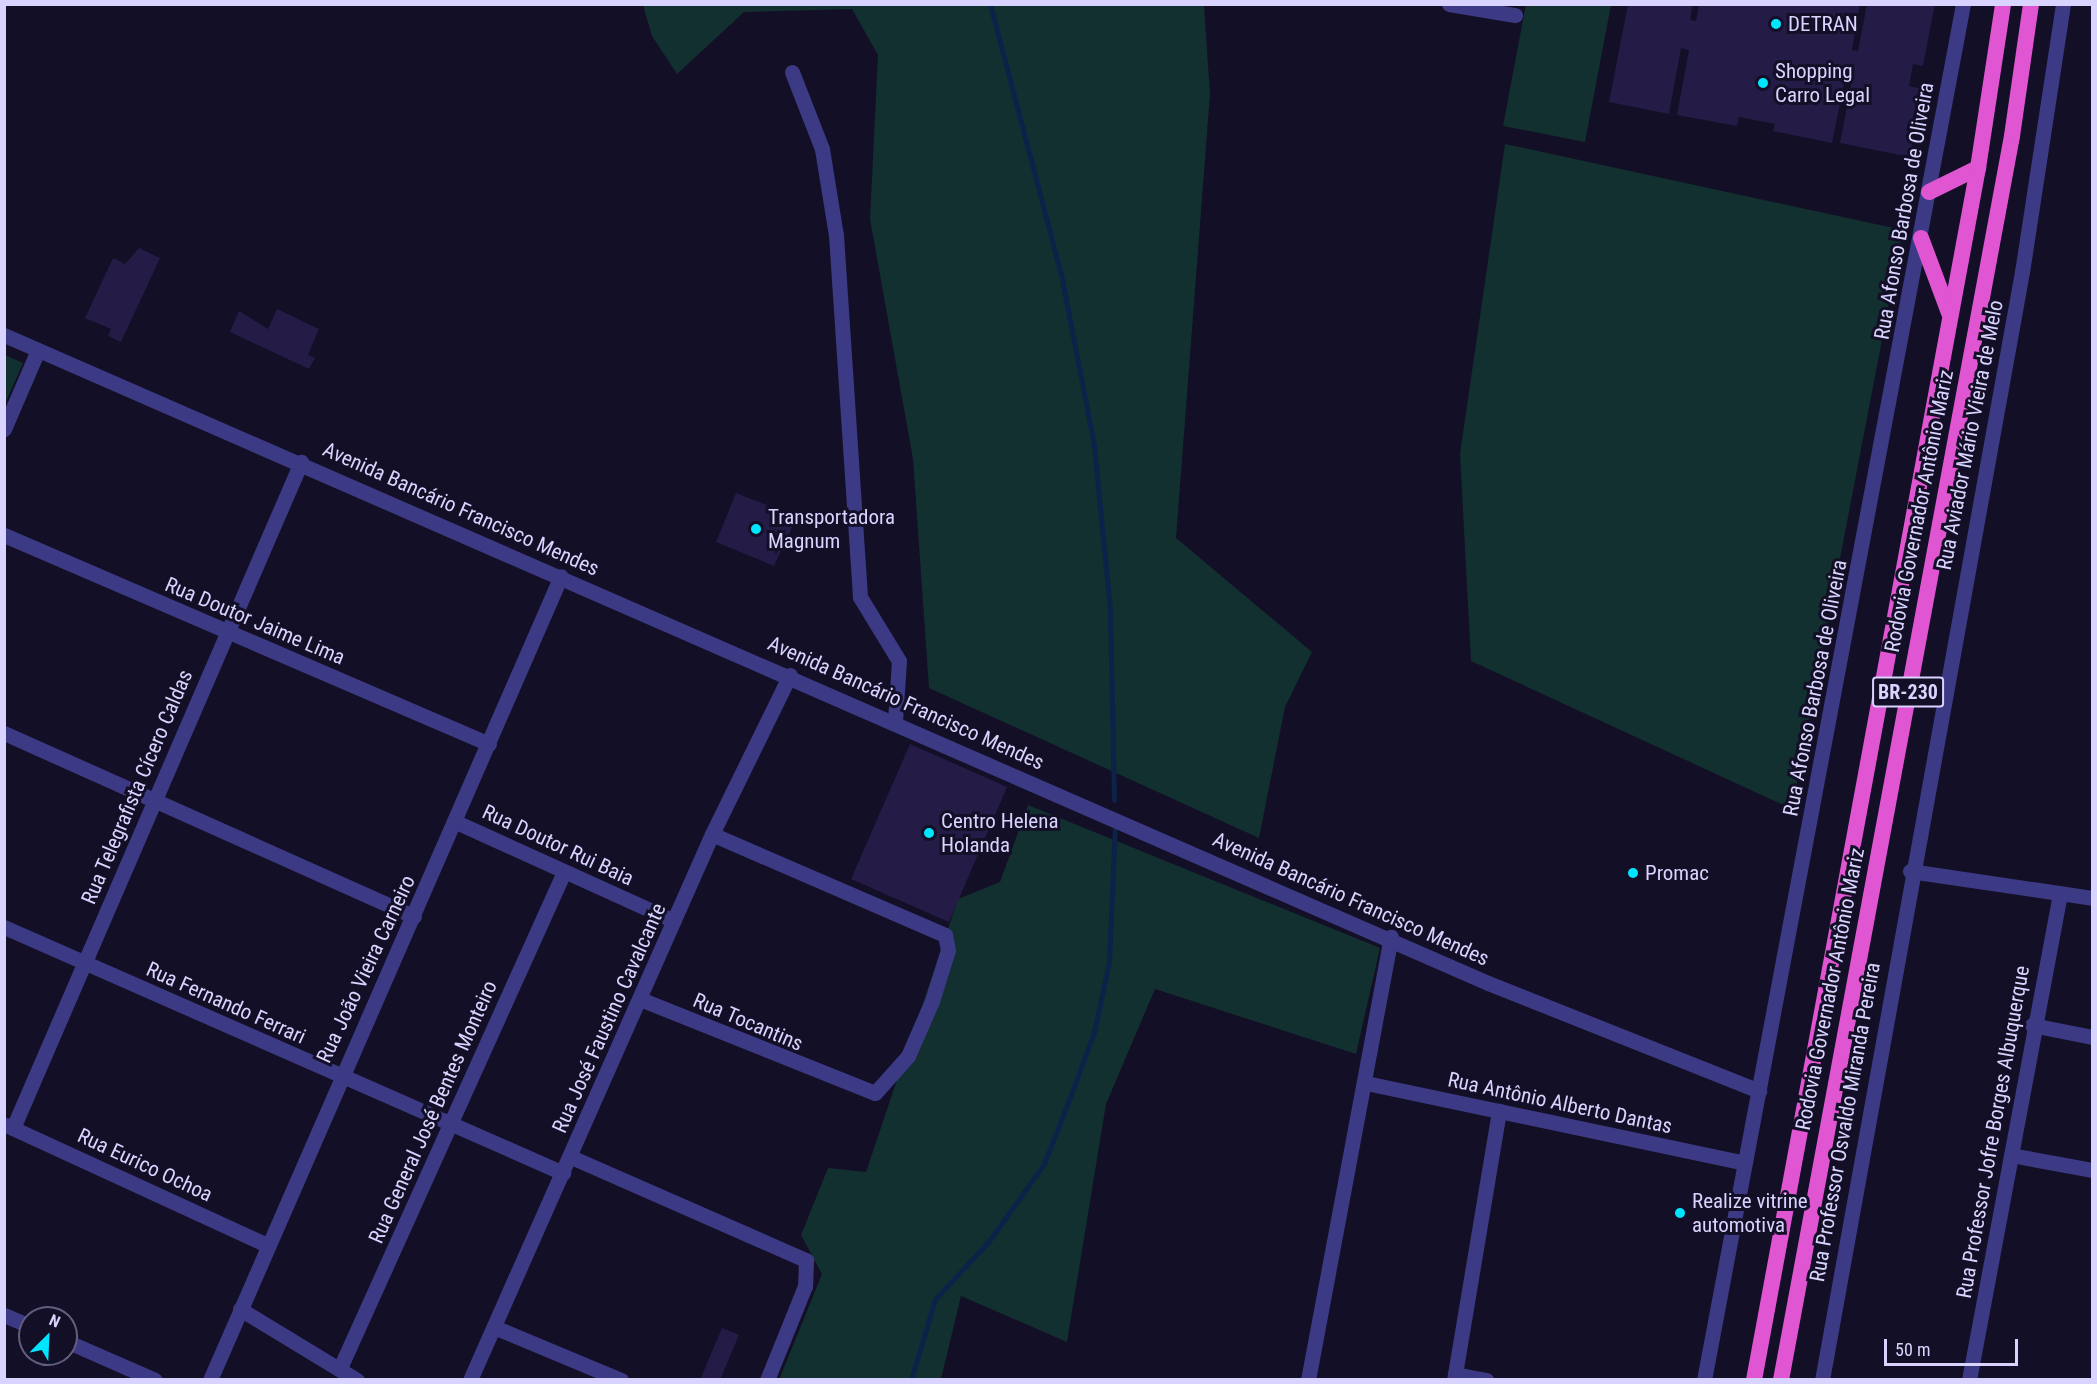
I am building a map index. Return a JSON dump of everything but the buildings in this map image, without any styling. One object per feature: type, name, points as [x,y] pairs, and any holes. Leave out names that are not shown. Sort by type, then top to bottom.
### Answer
[{"type":"highway","name":"Rodovia Governador Antônio Mariz","points":[[1754,1380],[1949,313],[1978,168],[2003,4]]},
{"type":"highway","name":"Rodovia Governador Antônio Mariz","points":[[1781,1380],[2010,148],[2031,4]]},
{"type":"highway","points":[[1929,192],[1978,168]]},
{"type":"highway","points":[[1922,238],[1949,313]]},
{"type":"street","points":[[1449,4],[1515,15]]},
{"type":"street","name":"Rua Afonso Barbosa de Oliveira","points":[[1704,1380],[1922,238],[1963,4]]},
{"type":"street","name":"Rua Aviador Mário Vieira de Melo","points":[[1910,871],[2022,272],[2063,4]]},
{"type":"street","points":[[792,72],[822,149],[836,235],[860,597],[899,661],[895,721]]},
{"type":"street","name":"Avenida Bancário Francisco Mendes","points":[[4,335],[1391,937],[1488,983],[1759,1090]]},
{"type":"street","points":[[4,429],[38,350]]},
{"type":"street","name":"Rua Telegrafista Cícero Caldas","points":[[9,1126],[85,963],[152,798],[228,633],[301,462]]},
{"type":"street","name":"Rua Doutor Jaime Lima","points":[[4,535],[489,744]]},
{"type":"street","name":"Rua João Vieira Carneiro","points":[[210,1380],[340,1077],[456,822],[561,576]]},
{"type":"street","name":"Rua José Faustino Cavalcante","points":[[470,1380],[571,1157],[712,834],[790,675]]},
{"type":"street","points":[[4,733],[414,916]]},
{"type":"street","name":"Rua Doutor Rui Baia","points":[[456,822],[674,921]]},
{"type":"street","name":"Rua Tocantins","points":[[640,999],[839,1083],[882,1090],[908,1056],[932,1002],[948,939],[900,914],[712,834]]},
{"type":"street","points":[[1910,871],[2092,898]]},
{"type":"street","name":"Rua Professor Osvaldo Miranda Pereira","points":[[1822,1380],[1910,871]]},
{"type":"street","name":"Rua General José Bentes Monteiro","points":[[340,1368],[564,872]]},
{"type":"street","name":"Rua Professor Jofre Borges Albuquerque","points":[[1969,1380],[2011,1155],[2032,1025],[2060,893]]},
{"type":"street","name":"Rua Fernando Ferrari","points":[[4,927],[340,1077],[563,1173]]},
{"type":"street","points":[[1308,1380],[1366,1083],[1391,937]]},
{"type":"street","points":[[2032,1025],[2092,1037]]},
{"type":"street","name":"Rua Antônio Alberto Dantas","points":[[1366,1083],[1745,1163]]},
{"type":"street","points":[[1485,1380],[1455,1377],[1499,1111]]},
{"type":"street","name":"Rua Eurico Ochoa","points":[[9,1126],[267,1245]]},
{"type":"street","points":[[2011,1155],[2092,1170]]},
{"type":"street","points":[[571,1157],[806,1260],[805,1286],[767,1380]]},
{"type":"street","points":[[240,1309],[357,1380]]},
{"type":"street","points":[[4,1315],[18,1321]]},
{"type":"street","points":[[494,1327],[621,1380]]},
{"type":"street","points":[[78,1346],[155,1380]]},
{"type":"green space","points":[[1526,4],[1611,5],[1585,142],[1503,126]]},
{"type":"green space","points":[[643,5],[1204,5],[1210,94],[1176,538],[1312,652],[1285,707],[1259,838],[929,688],[913,459],[870,219],[878,55],[852,9],[744,12],[677,74],[652,36]]},
{"type":"green space","points":[[1505,144],[1903,230],[1792,809],[1471,661],[1460,454]]},
{"type":"green space","points":[[5,355],[23,363],[5,404]]},
{"type":"green space","points":[[1028,805],[1380,948],[1356,1054],[1155,989],[1106,1104],[1067,1342],[961,1296],[941,1379],[779,1380],[822,1274],[801,1235],[828,1168],[866,1172],[958,899],[1000,882]]},
{"type":"waterway","points":[[990,4],[1061,274],[1094,446],[1110,610],[1114,800]]},
{"type":"waterway","points":[[911,1380],[935,1299],[989,1241],[1044,1164],[1094,1032],[1109,962],[1115,826]]},
{"type":"place","name":"DETRAN","points":[[1776,24]]},
{"type":"place","name":"Shopping Carro Legal","points":[[1763,83]]},
{"type":"place","name":"Transportadora Magnum","points":[[756,529]]},
{"type":"place","name":"Centro Helena Holanda","points":[[929,833]]},
{"type":"place","name":"Promac","points":[[1633,873]]},
{"type":"place","name":"Realize vitrine automotiva","points":[[1680,1213]]}]
